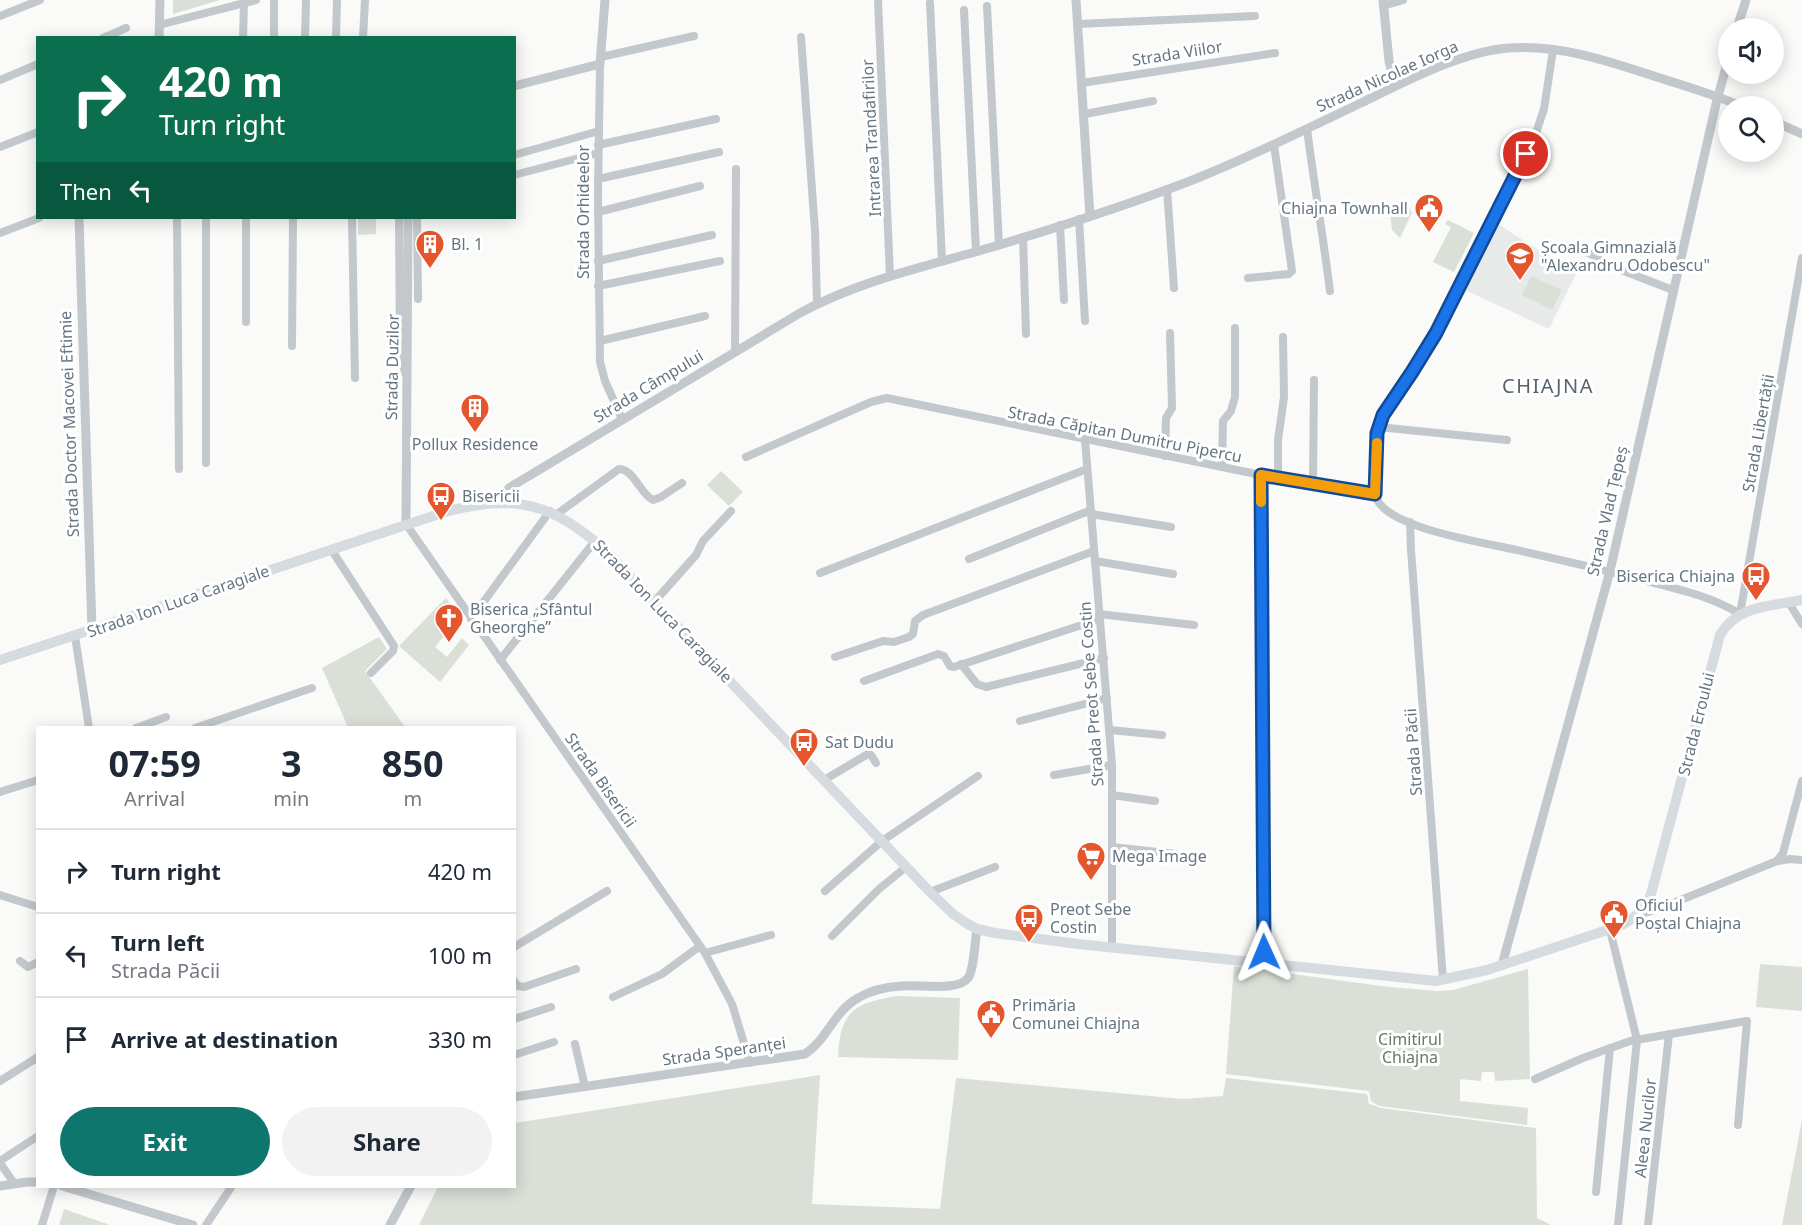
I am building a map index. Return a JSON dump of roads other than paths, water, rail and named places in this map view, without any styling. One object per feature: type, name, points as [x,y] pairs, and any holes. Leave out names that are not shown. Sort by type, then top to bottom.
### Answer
[{"type":"main road","name":"Strada Ion Luca Caragiale","points":[[0,660],[331,549],[406,521],[458,508],[502,502],[524,504],[553,512],[595,541],[655,601],[930,892],[953,914],[976,929],[1112,947],[1443,980],[1502,965],[1610,930],[1638,915]]},
{"type":"main road","points":[[1740,614],[1758,608],[1802,600]]},
{"type":"main road","name":"Strada Eroului","points":[[1638,915],[1648,903],[1716,647],[1724,627],[1740,614]]},
{"type":"street","points":[[0,16],[40,0]]},
{"type":"street","points":[[159,36],[160,0]]},
{"type":"street","points":[[159,25],[256,0]]},
{"type":"street","points":[[274,0],[274,36]]},
{"type":"street","points":[[305,36],[306,0]]},
{"type":"street","points":[[336,36],[337,0]]},
{"type":"street","points":[[363,36],[365,0]]},
{"type":"street","name":"Strada Orhideelor","points":[[605,0],[598,131],[600,340],[603,376],[622,419]]},
{"type":"street","name":"Intrarea Trandafirilor","points":[[878,0],[890,276]]},
{"type":"street","points":[[1076,0],[1090,216]]},
{"type":"street","points":[[1395,86],[1389,61],[1383,3],[1403,0]]},
{"type":"street","points":[[1740,18],[1746,0]]},
{"type":"street","points":[[243,36],[244,3]]},
{"type":"street","points":[[930,3],[942,261]]},
{"type":"street","points":[[987,6],[999,245]]},
{"type":"street","points":[[964,10],[976,251]]},
{"type":"street","points":[[1078,24],[1255,16]]},
{"type":"street","points":[[108,36],[126,28]]},
{"type":"street","points":[[516,85],[694,36]]},
{"type":"street","points":[[801,37],[815,231],[817,304]]},
{"type":"street","name":"Strada Nicolae Iorga","points":[[1090,216],[1235,163],[1395,86],[1455,61],[1494,50],[1519,48],[1553,50],[1612,62],[1717,96]]},
{"type":"street","points":[[1553,50],[1544,109],[1534,139],[1436,333],[1378,426],[1375,494],[1383,506],[1410,522],[1451,536],[1610,571],[1710,597],[1740,614]]},
{"type":"street","name":"Strada Viilor","points":[[1083,83],[1275,53]]},
{"type":"street","points":[[0,80],[36,65]]},
{"type":"street","name":"Strada Vlad Țepeș","points":[[1502,965],[1610,571],[1721,84]]},
{"type":"street","points":[[1085,114],[1153,101]]},
{"type":"street","points":[[516,174],[598,149],[716,119]]},
{"type":"street","points":[[1784,126],[1802,134]]},
{"type":"street","points":[[1307,129],[1330,291]]},
{"type":"street","points":[[516,154],[598,131]]},
{"type":"street","points":[[0,147],[36,133]]},
{"type":"street","points":[[1248,278],[1289,274],[1292,271],[1274,145]]},
{"type":"street","points":[[598,179],[719,152]]},
{"type":"street","points":[[735,352],[736,169]]},
{"type":"street","points":[[598,212],[700,186]]},
{"type":"street","points":[[1167,189],[1174,288]]},
{"type":"street","name":"Strada Câmpului","points":[[502,502],[509,488],[817,304],[856,287],[890,276],[1090,216]]},
{"type":"street","points":[[0,233],[36,219]]},
{"type":"street","name":"Strada Doctor Macovei Eftimie","points":[[79,219],[92,630]]},
{"type":"street","points":[[177,219],[179,469]]},
{"type":"street","points":[[206,219],[206,463]]},
{"type":"street","points":[[246,219],[246,322]]},
{"type":"street","points":[[292,346],[293,219]]},
{"type":"street","points":[[352,219],[355,378]]},
{"type":"street","points":[[399,219],[400,354],[406,378]]},
{"type":"street","name":"Strada Duzilor","points":[[406,521],[408,219]]},
{"type":"street","points":[[417,219],[418,299]]},
{"type":"street","points":[[1078,219],[1085,321]]},
{"type":"street","points":[[1060,225],[1064,300]]},
{"type":"street","points":[[598,261],[712,235]]},
{"type":"street","points":[[1023,237],[1026,334]]},
{"type":"street","points":[[1577,246],[1612,266],[1673,290]]},
{"type":"street","name":"Strada Libertății","points":[[1740,614],[1802,258]]},
{"type":"street","points":[[598,286],[720,261]]},
{"type":"street","points":[[600,340],[705,316]]},
{"type":"street","points":[[1222,467],[1223,421],[1231,411],[1235,397],[1235,328]]},
{"type":"street","points":[[1165,456],[1166,418],[1172,408],[1170,333]]},
{"type":"street","points":[[1278,478],[1278,440],[1284,397],[1283,337]]},
{"type":"street","points":[[1313,483],[1314,380]]},
{"type":"street","name":"Strada Căpitan Dumitru Pipercu","points":[[746,458],[871,402],[887,398],[1261,475],[1375,494]]},
{"type":"street","points":[[1378,426],[1507,440]]},
{"type":"street","name":"Strada Preot Sebe Costin","points":[[1085,440],[1112,765],[1112,947]]},
{"type":"street","points":[[471,619],[553,512],[619,469],[630,473],[649,499],[653,500],[682,483]]},
{"type":"street","points":[[820,573],[1087,469]]},
{"type":"street","points":[[1261,475],[1264,962]]},
{"type":"street","points":[[655,601],[696,555],[703,541],[731,511]]},
{"type":"street","points":[[969,559],[1091,512],[1171,527]]},
{"type":"street","name":"Strada Bisericii","points":[[406,521],[471,619],[703,950],[732,1004],[750,1063]]},
{"type":"street","name":"Strada Păcii","points":[[1410,522],[1443,980]]},
{"type":"street","points":[[500,660],[595,541]]},
{"type":"street","points":[[331,549],[394,646],[393,651],[371,673]]},
{"type":"street","points":[[835,657],[883,641],[894,642],[909,637],[913,634],[915,621],[923,615],[1094,551]]},
{"type":"street","points":[[1095,561],[1173,574]]},
{"type":"street","points":[[1789,603],[1802,624]]},
{"type":"street","points":[[864,681],[938,654],[944,656],[952,667],[1100,617],[1194,625]]},
{"type":"street","points":[[75,636],[89,726]]},
{"type":"street","points":[[961,664],[977,684],[986,687],[1104,658]]},
{"type":"street","points":[[201,726],[312,688]]},
{"type":"street","points":[[1020,721],[1107,698]]},
{"type":"street","points":[[141,726],[166,717]]},
{"type":"street","points":[[1110,730],[1162,735]]},
{"type":"street","points":[[824,780],[868,754],[876,763]]},
{"type":"street","points":[[1054,775],[1112,765]]},
{"type":"street","points":[[825,891],[882,841],[978,776]]},
{"type":"street","points":[[0,792],[36,781]]},
{"type":"street","points":[[1777,861],[1783,853],[1802,781]]},
{"type":"street","points":[[1112,795],[1155,801]]},
{"type":"street","points":[[1112,848],[1176,854]]},
{"type":"street","points":[[1638,915],[1661,908],[1777,861],[1802,860]]},
{"type":"street","points":[[832,936],[874,894],[906,867]]},
{"type":"street","points":[[930,892],[995,867]]},
{"type":"street","points":[[516,946],[607,891]]},
{"type":"street","points":[[0,895],[36,906]]},
{"type":"street","name":"Strada Speranței","points":[[516,1096],[805,1054],[817,1043],[843,1009],[855,999],[872,991],[904,985],[951,986],[964,982],[970,974],[976,929]]},
{"type":"street","name":"Aleea Nucilor","points":[[1610,930],[1637,1040],[1618,1225]]},
{"type":"street","points":[[613,997],[662,974],[703,950],[771,935]]},
{"type":"street","points":[[20,961],[28,967],[36,963]]},
{"type":"street","points":[[516,984],[524,987],[576,969]]},
{"type":"street","points":[[516,1018],[551,1007]]},
{"type":"street","points":[[1535,1079],[1560,1067],[1637,1040],[1747,1021],[1738,1125]]},
{"type":"street","name":"Aleea Nucilor","points":[[1648,1225],[1669,1034]]},
{"type":"street","points":[[516,1054],[554,1042]]},
{"type":"street","points":[[575,1044],[585,1087]]},
{"type":"street","points":[[1596,1192],[1610,1048]]},
{"type":"street","points":[[0,1081],[36,1058]]},
{"type":"street","points":[[14,1183],[0,1162],[36,1137]]},
{"type":"street","points":[[0,1186],[36,1182]]},
{"type":"street","points":[[42,1225],[53,1188]]},
{"type":"street","points":[[69,1188],[193,1225]]},
{"type":"street","points":[[206,1225],[231,1188]]},
{"type":"street","points":[[390,1225],[410,1188]]},
{"type":"place","name":"Chiajna Townhall","points":[[1429,234]]},
{"type":"place","name":"Bl. 1","points":[[430,270]]},
{"type":"place","name":"Școala Gimnazială \"Alexandru Odobescu\"","points":[[1520,282]]},
{"type":"place","name":"Pollux Residence","points":[[475,434]]},
{"type":"place","name":"Bisericii","points":[[441,522]]},
{"type":"place","name":"Biserica Chiajna","points":[[1756,602]]},
{"type":"place","name":"Biserica „Sfântul Gheorghe”","points":[[449,644]]},
{"type":"place","name":"Sat Dudu","points":[[804,768]]},
{"type":"place","name":"Mega Image","points":[[1091,882]]},
{"type":"place","name":"Oficiul Poștal Chiajna","points":[[1614,940]]},
{"type":"place","name":"Preot Sebe Costin","points":[[1029,944]]},
{"type":"place","name":"Primăria Comunei Chiajna","points":[[991,1040]]},
{"type":"district","name":"CHIAJNA","points":[[1548,386]]},
{"type":"park label","name":"Cimitirul Chiajna","points":[[1410,1048]]}]
